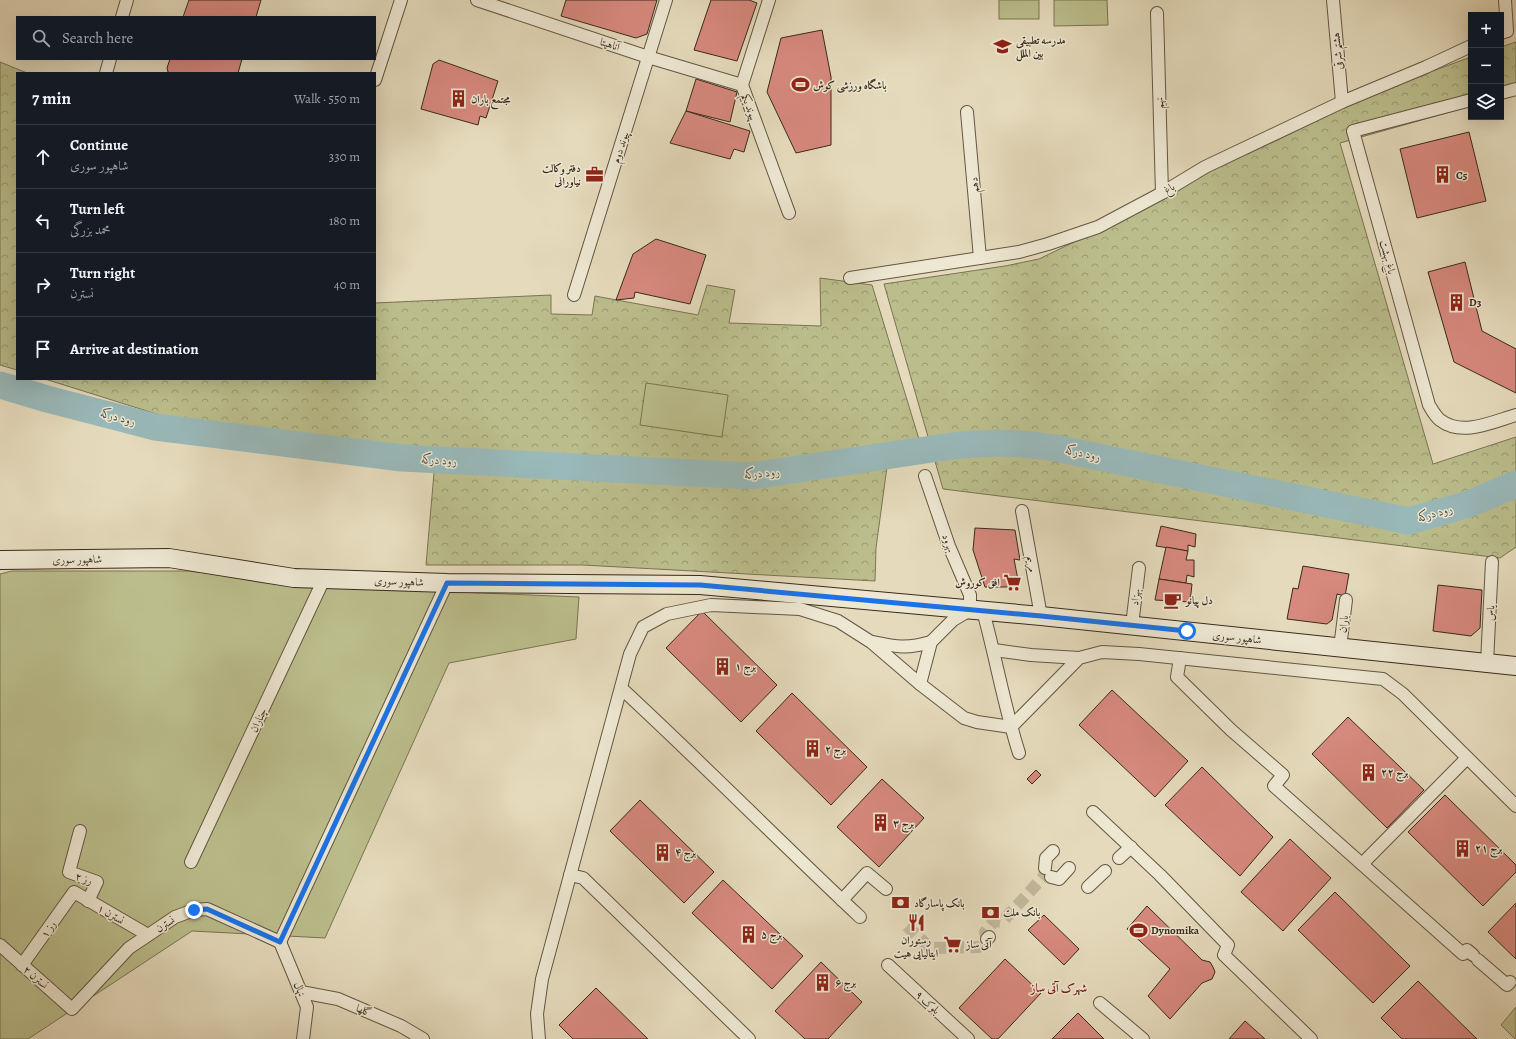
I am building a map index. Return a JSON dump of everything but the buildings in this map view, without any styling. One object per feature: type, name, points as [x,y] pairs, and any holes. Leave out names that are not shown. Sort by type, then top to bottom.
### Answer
[{"type":"street","points":[[122,16],[127,0]]},
{"type":"street","points":[[376,77],[401,0]]},
{"type":"street","name":"آناهیتا","points":[[478,0],[648,57],[742,86]]},
{"type":"street","name":"پیوند دوم","points":[[574,295],[666,0]]},
{"type":"street","name":"پیوند یکم","points":[[770,0],[742,86],[789,213]]},
{"type":"street","name":"هشتم شرقی","points":[[1333,0],[1342,102]]},
{"type":"street","points":[[1504,32],[1505,0]]},
{"type":"street","name":"نهم","points":[[1157,13],[1162,193]]},
{"type":"street","name":"باغ","points":[[850,278],[1019,252],[1098,227],[1162,193],[1205,167],[1342,102],[1426,67],[1468,47]]},
{"type":"street","points":[[106,72],[110,60]]},
{"type":"street","points":[[1504,92],[1516,89]]},
{"type":"street","name":"باغ بهشت","points":[[1468,101],[1354,131],[1429,405],[1438,419],[1455,428],[1473,428],[1516,415]]},
{"type":"street","name":"دهم","points":[[967,112],[980,258]]},
{"type":"street","name":"بهرود","points":[[926,476],[949,546],[994,650],[1011,727],[1019,753]]},
{"type":"street","name":"مریم","points":[[1022,511],[1041,616]]},
{"type":"street","name":"شاهپور سوری","points":[[0,560],[169,558],[294,578],[447,583],[700,585],[1132,625],[1516,666]]},
{"type":"street","name":"یاس","points":[[1487,663],[1492,562]]},
{"type":"street","name":"بهزاد","points":[[1132,625],[1139,568]]},
{"type":"street","name":"چناران","points":[[192,862],[324,579]]},
{"type":"street","points":[[280,942],[447,583]]},
{"type":"street","name":"باران","points":[[1340,648],[1346,600]]},
{"type":"street","points":[[539,1039],[537,1014],[542,979],[630,654],[643,627],[667,614],[711,605],[800,609],[838,621],[871,642],[920,684],[964,718],[977,722],[1011,727],[1079,658]]},
{"type":"street","points":[[871,642],[898,648],[914,647],[931,642],[953,620],[976,610]]},
{"type":"street","points":[[920,684],[931,642]]},
{"type":"street","points":[[994,650],[1031,655],[1079,658],[1102,652],[1180,658],[1383,679],[1403,694],[1516,806]]},
{"type":"street","points":[[1180,658],[1177,677],[1232,730],[1283,775],[1274,786],[1463,954],[1467,950],[1507,985],[1513,979]]},
{"type":"street","points":[[621,688],[686,748],[860,917]]},
{"type":"street","points":[[1362,864],[1467,758]]},
{"type":"street","points":[[1093,812],[1160,875],[1228,945],[1224,955],[1311,1039]]},
{"type":"street","name":"رز ۲","points":[[80,832],[68,872],[97,882],[88,901]]},
{"type":"street","points":[[1119,858],[1131,847]]},
{"type":"street","points":[[1053,851],[1046,858],[1048,873],[1059,879],[1069,868]]},
{"type":"street","points":[[1088,887],[1105,871]]},
{"type":"street","points":[[842,900],[867,873],[886,889]]},
{"type":"street","points":[[570,875],[583,878],[750,1039]]},
{"type":"street","name":"نسترن ۱","points":[[74,892],[148,935]]},
{"type":"street","name":"رز ۱","points":[[22,965],[74,892]]},
{"type":"street","name":"نسترن","points":[[72,1009],[130,948],[175,917],[194,910],[207,909],[280,942]]},
{"type":"street","name":"نهال","points":[[280,942],[307,1007],[303,1039]]},
{"type":"street","name":"نسترن ۲","points":[[0,945],[72,1009]]},
{"type":"street","name":"بلوک ۹","points":[[888,965],[968,1039]]},
{"type":"street","name":"گلها","points":[[301,992],[338,999],[401,1026],[422,1039]]},
{"type":"street","points":[[1100,1003],[1143,1039]]},
{"type":"green space","points":[[999,0],[1039,0],[1039,19],[999,19]]},
{"type":"green space","points":[[1054,0],[1107,0],[1108,25],[1054,26]]},
{"type":"green space","points":[[1516,42],[1516,93],[1504,96],[1504,48],[1504,46]]},
{"type":"green space","points":[[1468,58],[1468,107],[1340,143],[1433,464],[1516,437],[1516,547],[1500,558],[943,489],[884,284],[1005,266],[1039,259],[1101,229],[1195,177],[1359,98]]},
{"type":"green space","points":[[0,62],[25,72],[16,72],[16,370],[0,365]]},
{"type":"green space","points":[[820,278],[872,285],[925,459],[887,467],[876,548],[875,581],[583,565],[426,565],[434,473],[433,449],[182,422],[48,380],[376,380],[376,303],[551,295],[551,314],[592,315],[595,296],[698,315],[707,285],[735,290],[729,323],[821,326]]},
{"type":"green space","points":[[646,383],[728,395],[722,437],[640,425]]},
{"type":"green space","points":[[12,571],[187,571],[358,588],[579,597],[576,639],[449,663],[325,938],[192,931],[28,1039],[0,1039],[0,574]]},
{"type":"green space","points":[[1516,1007],[1516,1039],[1515,1039],[1501,1025]]},
{"type":"waterway","name":"رود درکه","points":[[0,385],[47,399],[155,427],[402,458],[752,476],[952,446],[991,443],[1016,444],[1055,448],[1409,521],[1469,504],[1516,484]]},
{"type":"tunnel","points":[[907,926],[930,948],[979,947],[987,939],[985,932],[994,921],[1002,922],[1044,876],[1045,868]]},
{"type":"place","name":"مدرسه تطبیقی بین الملل","points":[[1003,46]]},
{"type":"place","name":"باشگاه ورزشی کوش","points":[[800,85]]},
{"type":"place","name":"مجتمع باران","points":[[458,99]]},
{"type":"place","name":"دفتر وکالت نیاورانی","points":[[594,174]]},
{"type":"place","name":"C5","points":[[1443,175]]},
{"type":"place","name":"D3","points":[[1456,302]]},
{"type":"place","name":"افق کوروش","points":[[1013,582]]},
{"type":"place","name":"دل پیانو","points":[[1173,600]]},
{"type":"place","name":"برج ۱","points":[[722,666]]},
{"type":"place","name":"برج ۲","points":[[812,749]]},
{"type":"place","name":"برج ۲۲","points":[[1368,772]]},
{"type":"place","name":"برج ۳","points":[[880,823]]},
{"type":"place","name":"برج ۲۱","points":[[1462,848]]},
{"type":"place","name":"برج ۴","points":[[662,852]]},
{"type":"place","name":"بانک پاسارگاد","points":[[901,903]]},
{"type":"place","name":"بانک ملت","points":[[990,912]]},
{"type":"place","name":"رستوران ایتالیایی هیت","points":[[916,922]]},
{"type":"place","name":"Dynomika","points":[[1138,930]]},
{"type":"place","name":"برج ۵","points":[[748,934]]},
{"type":"place","name":"آتی ساز","points":[[953,944]]},
{"type":"place","name":"برج ۶","points":[[822,982]]},
{"type":"district","name":"شهرک آتی ساز","points":[[1059,988]]},
{"type":"route","points":[[194,910],[207,909],[280,942],[447,583],[700,585],[1041,616],[1187,631]]}]
